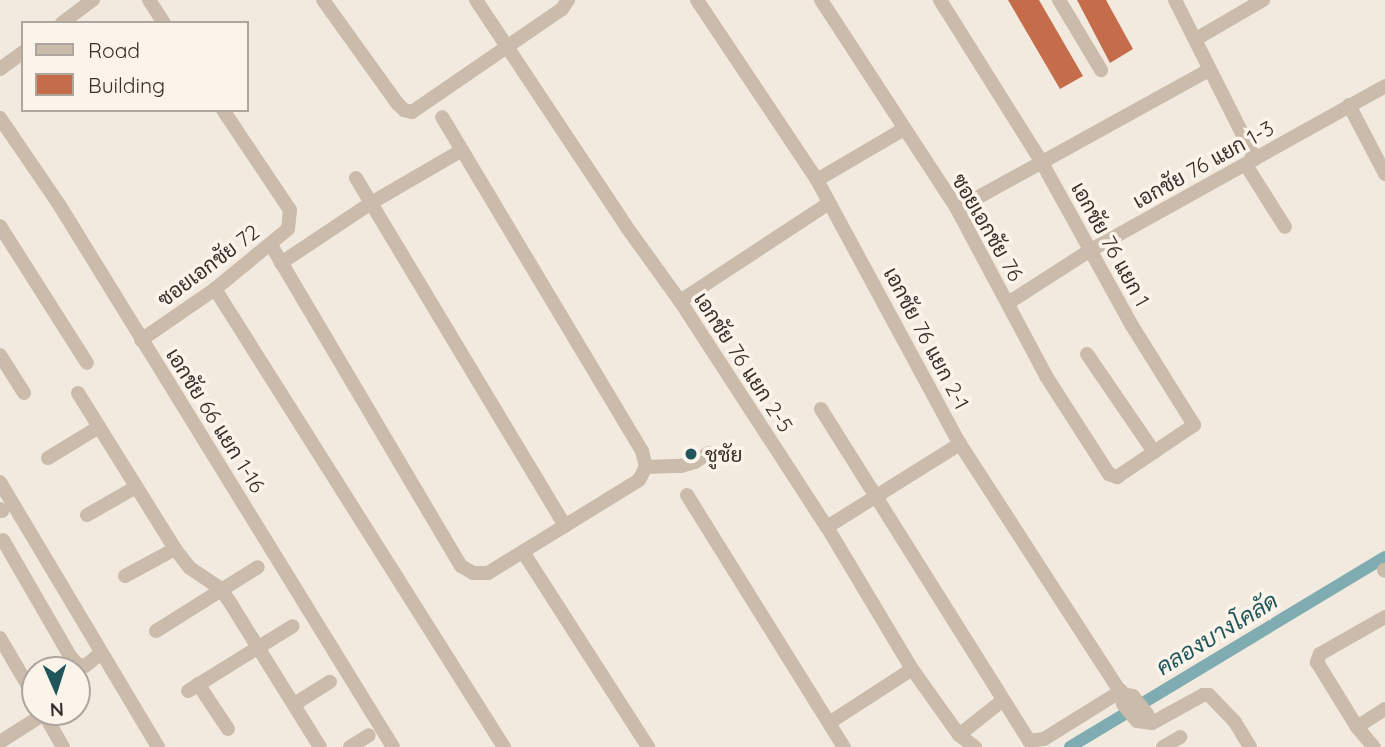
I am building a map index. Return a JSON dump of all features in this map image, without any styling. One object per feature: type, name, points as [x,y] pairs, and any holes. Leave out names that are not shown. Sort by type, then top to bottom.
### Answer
[{"type":"street","points":[[65,21],[93,0]]},
{"type":"street","points":[[149,0],[163,21]]},
{"type":"street","points":[[323,0],[397,103],[404,110],[412,112],[562,9],[568,0]]},
{"type":"street","name":"เอกชัย 76 แยก 2-5","points":[[476,0],[628,229],[680,301],[827,527],[912,669],[959,735],[975,747]]},
{"type":"street","name":"เอกชัย 76 แยก 2-1","points":[[697,0],[817,180],[960,444],[1125,696],[1144,719],[1159,721],[1203,695],[1209,695],[1235,722],[1250,747]]},
{"type":"street","name":"ซอยเอกชัย 76","points":[[821,0],[957,209],[1046,376],[1113,478]]},
{"type":"street","name":"เอกชัย 76 แยก 1","points":[[940,0],[1041,161],[1090,251],[1194,425],[1113,478]]},
{"type":"street","points":[[1059,0],[1101,69]]},
{"type":"street","points":[[1175,0],[1196,39],[1250,162],[1286,227]]},
{"type":"street","points":[[1196,39],[1264,0]]},
{"type":"street","points":[[0,69],[21,53]]},
{"type":"street","points":[[957,209],[1209,70]]},
{"type":"street","name":"เอกชัย 76 แยก 1-3","points":[[1008,303],[1090,251],[1385,86]]},
{"type":"street","points":[[1349,105],[1385,174]]},
{"type":"street","name":"ซอยเอกชัย 72","points":[[141,340],[215,289],[288,229],[290,210],[224,112]]},
{"type":"street","points":[[271,245],[461,566],[473,573],[488,573],[639,480],[646,467],[642,451],[442,117]]},
{"type":"street","name":"เอกชัย 66 แยก 1-16","points":[[0,118],[60,206],[393,747]]},
{"type":"street","points":[[817,180],[905,129]]},
{"type":"street","points":[[281,263],[371,203],[462,150]]},
{"type":"street","points":[[356,178],[565,526]]},
{"type":"street","points":[[680,301],[830,203]]},
{"type":"street","points":[[0,226],[87,363]]},
{"type":"street","points":[[215,289],[504,747]]},
{"type":"street","points":[[1087,354],[1154,452]]},
{"type":"street","points":[[0,355],[24,393]]},
{"type":"street","points":[[78,393],[175,549],[190,568],[220,588],[296,703],[320,747]]},
{"type":"street","points":[[821,408],[1029,741],[1038,741],[1125,696]]},
{"type":"street","points":[[48,458],[99,427]]},
{"type":"street","points":[[827,527],[960,444]]},
{"type":"street","points":[[646,467],[681,466],[695,462],[709,453]]},
{"type":"street","points":[[0,482],[100,654],[158,747]]},
{"type":"street","points":[[88,515],[136,487]]},
{"type":"street","points":[[687,495],[844,747]]},
{"type":"street","points":[[3,540],[70,656],[78,664],[85,666],[100,654]]},
{"type":"street","points":[[125,576],[175,549]]},
{"type":"street","points":[[523,552],[648,747]]},
{"type":"street","points":[[156,631],[220,588],[258,567]]},
{"type":"street","points":[[1374,747],[1357,727],[1319,669],[1318,657],[1385,617]]},
{"type":"street","points":[[228,729],[193,687],[293,626]]},
{"type":"street","points":[[0,638],[21,674]]},
{"type":"street","points":[[829,723],[912,669]]},
{"type":"street","points":[[296,703],[330,682]]},
{"type":"street","points":[[959,735],[1003,700]]},
{"type":"street","points":[[1357,727],[1385,709]]},
{"type":"street","points":[[0,742],[24,726]]},
{"type":"street","points":[[51,726],[63,747]]},
{"type":"street","points":[[349,747],[369,735]]},
{"type":"street","points":[[1163,747],[1180,737]]},
{"type":"building","points":[[1008,0],[1039,0],[1083,76],[1060,89]]},
{"type":"building","points":[[1077,0],[1106,0],[1133,49],[1110,63]]},
{"type":"waterway","name":"คลองบางโคลัด","points":[[1070,747],[1385,557]]},
{"type":"place","name":"ชูชัย","points":[[691,454]]}]
